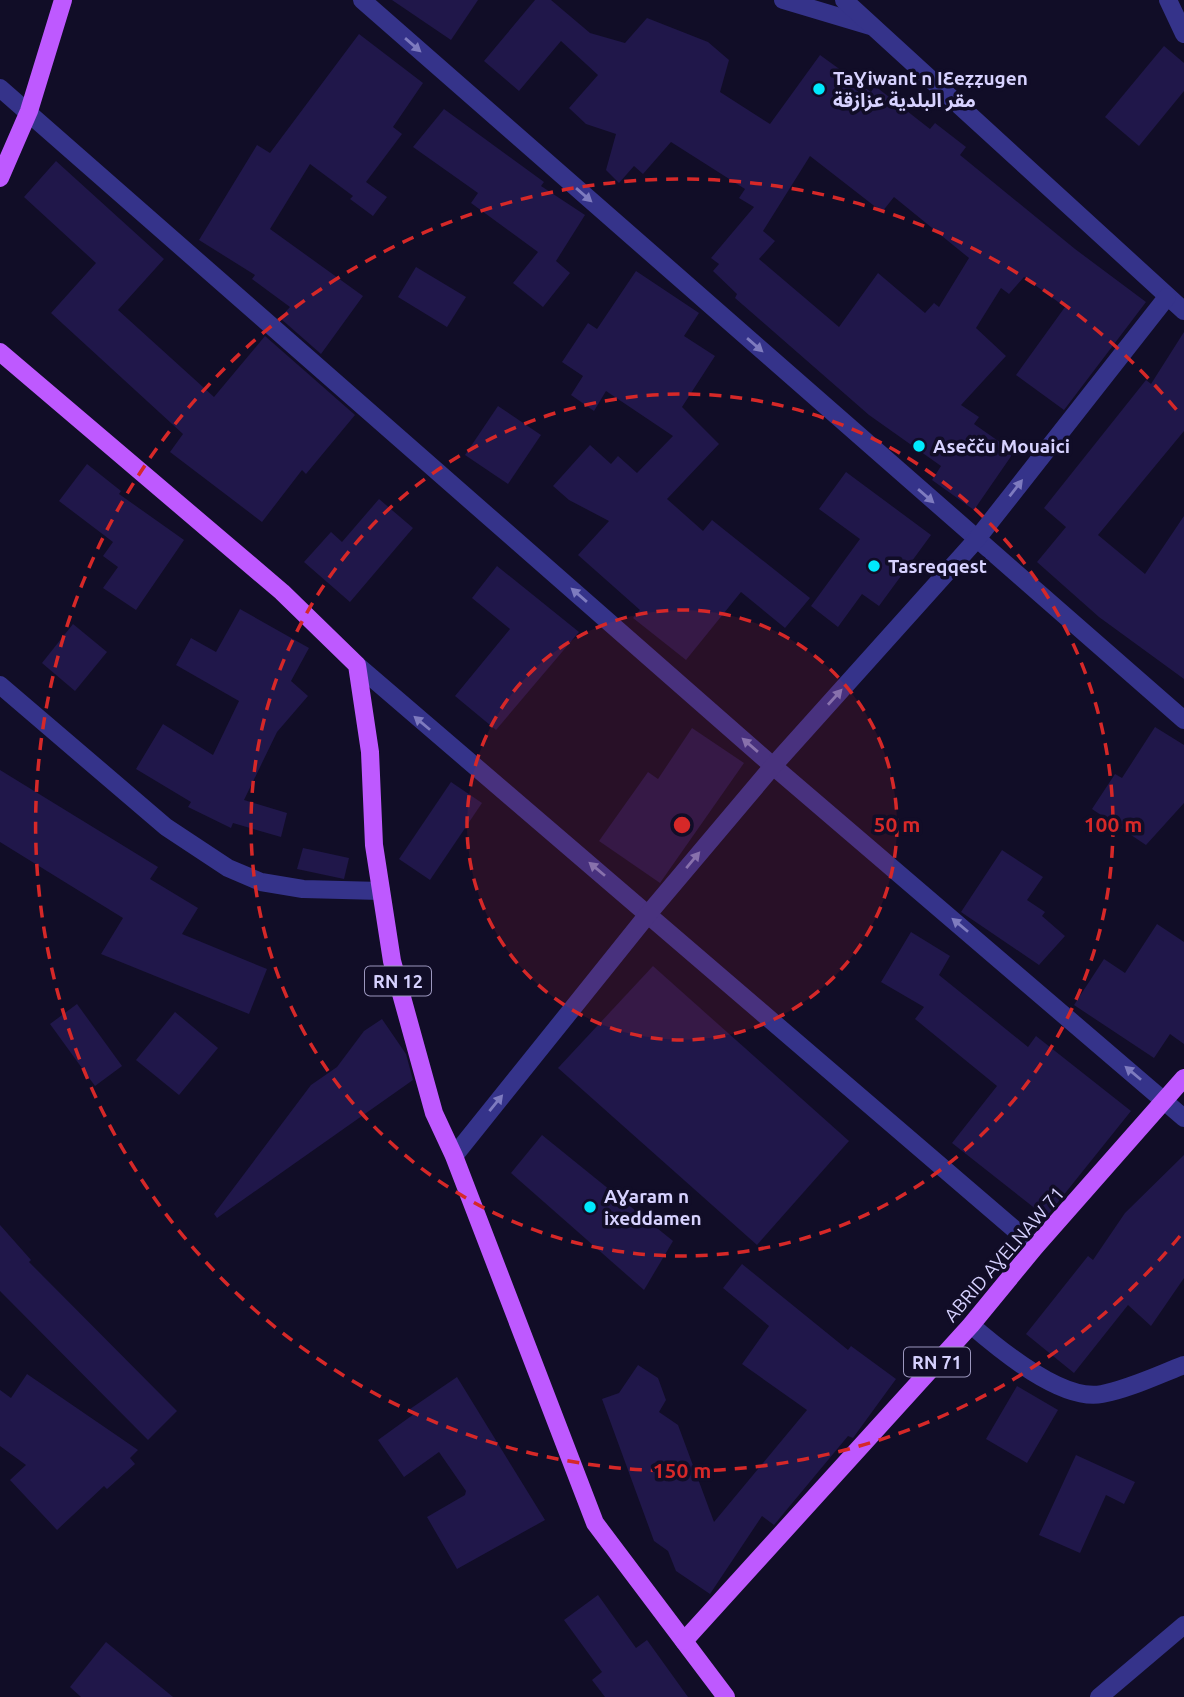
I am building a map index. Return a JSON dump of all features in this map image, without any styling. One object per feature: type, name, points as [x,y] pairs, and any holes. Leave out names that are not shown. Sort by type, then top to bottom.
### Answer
[{"type":"main road","points":[[0,178],[29,111],[63,0]]},
{"type":"main road","points":[[0,352],[282,592],[357,664]]},
{"type":"main road","name":"RN 12","points":[[357,664],[370,752],[374,845],[392,961],[434,1113],[454,1156],[595,1523],[726,1697]]},
{"type":"main road","name":"ABRID AƔELNAW 71","points":[[684,1641],[971,1325],[1035,1247],[1184,1078]]},
{"type":"street","points":[[362,0],[1184,720]]},
{"type":"street","points":[[783,0],[877,28]]},
{"type":"street","points":[[844,0],[1184,312]]},
{"type":"street","points":[[865,0],[877,28]]},
{"type":"street","points":[[1168,0],[1184,34]]},
{"type":"street","points":[[0,88],[773,766],[1184,1118]]},
{"type":"street","points":[[454,1156],[649,913],[773,766],[976,540],[1167,298]]},
{"type":"street","points":[[357,664],[1035,1247]]},
{"type":"street","points":[[0,685],[166,827],[228,868],[261,883],[303,889],[381,891]]},
{"type":"street","points":[[971,1325],[1012,1359],[1056,1386],[1100,1395],[1184,1365]]},
{"type":"street","points":[[1099,1697],[1184,1625]]},
{"type":"building","points":[[392,0],[478,0],[451,40]]},
{"type":"building","points":[[535,0],[551,0],[590,33],[625,43],[647,18],[708,42],[729,60],[720,92],[770,124],[820,55],[871,92],[875,86],[930,129],[935,123],[966,147],[960,155],[1075,249],[1146,302],[1064,410],[1016,375],[1065,307],[1024,277],[1009,294],[1001,288],[976,328],[1006,356],[961,405],[979,417],[974,424],[1014,452],[974,510],[932,480],[941,466],[869,415],[735,298],[737,294],[713,271],[719,264],[711,258],[754,207],[739,198],[745,189],[671,142],[643,174],[634,166],[619,183],[606,170],[616,134],[586,124],[569,108],[598,75],[561,41],[519,91],[484,61]],"holes":[[[810,156],[882,212],[894,197],[969,258],[939,307],[934,303],[925,313],[878,273],[839,327],[759,259],[775,241],[763,231]]]},
{"type":"building","points":[[359,34],[423,83],[393,127],[402,134],[366,182],[387,197],[373,216],[350,199],[353,196],[310,164],[270,229],[363,296],[321,354],[280,318],[290,307],[252,279],[255,275],[199,240],[257,145],[270,153]]},
{"type":"building","points":[[1164,46],[1184,63],[1184,91],[1139,146],[1105,117]]},
{"type":"building","points":[[444,109],[544,182],[541,186],[585,215],[556,261],[570,273],[543,307],[513,283],[538,252],[471,203],[478,193],[413,147]]},
{"type":"building","points":[[56,161],[164,259],[118,310],[214,397],[265,336],[355,415],[306,474],[302,470],[262,522],[170,452],[183,434],[51,313],[96,263],[24,197]]},
{"type":"building","points":[[416,267],[466,297],[447,327],[398,297]]},
{"type":"building","points":[[636,271],[699,313],[684,336],[715,356],[682,407],[719,444],[667,499],[703,531],[712,520],[810,598],[785,628],[741,592],[686,660],[633,618],[640,610],[578,555],[609,521],[569,500],[553,486],[590,445],[611,464],[618,456],[637,473],[673,436],[606,391],[594,411],[571,395],[583,376],[562,362],[588,323],[597,329]]},
{"type":"building","points":[[1184,332],[1184,431],[1098,535],[1145,574],[1184,516],[1184,679],[1099,617],[1037,562],[1066,527],[1044,508],[1146,380],[1151,384]]},
{"type":"building","points":[[498,406],[541,435],[508,484],[465,455]]},
{"type":"building","points":[[87,464],[121,491],[119,494],[184,540],[136,610],[103,588],[118,567],[103,556],[113,542],[59,501]]},
{"type":"building","name":"Tasreqqest","points":[[846,472],[931,535],[879,606],[862,594],[838,627],[811,606],[860,539],[819,509]]},
{"type":"building","points":[[379,499],[413,528],[350,602],[304,562],[331,532],[342,542]]},
{"type":"building","points":[[497,566],[579,632],[496,730],[455,696],[510,629],[472,598]]},
{"type":"building","points":[[240,609],[309,648],[291,681],[308,696],[277,732],[244,800],[287,813],[281,837],[233,823],[231,828],[188,807],[191,802],[136,769],[163,724],[213,755],[239,701],[176,665],[191,638],[216,652]]},
{"type":"building","points":[[73,624],[107,652],[75,691],[42,663]]},
{"type":"building","points":[[1155,727],[1184,745],[1184,803],[1146,845],[1092,809],[1115,774],[1122,778]]},
{"type":"building","points":[[692,728],[744,763],[660,883],[599,841],[648,772],[658,779]]},
{"type":"building","points":[[0,770],[158,867],[150,879],[198,908],[182,934],[267,969],[249,1014],[101,954],[123,918],[0,842]]},
{"type":"building","points":[[451,782],[482,803],[430,880],[399,859]]},
{"type":"building","points":[[303,848],[349,858],[344,879],[297,869]]},
{"type":"building","points":[[1002,850],[1043,877],[1027,900],[1045,912],[1042,916],[1065,936],[1039,965],[961,912]]},
{"type":"building","points":[[1157,924],[1184,942],[1184,1044],[1170,1034],[1154,1058],[1074,1005],[1104,959],[1125,973]]},
{"type":"building","points":[[911,932],[950,956],[939,975],[1028,1047],[1036,1036],[1131,1111],[1046,1217],[952,1143],[997,1086],[915,1019],[924,1007],[881,982]]},
{"type":"building","points":[[653,966],[849,1141],[757,1245],[558,1068]]},
{"type":"building","points":[[77,1004],[122,1066],[95,1086],[50,1024]]},
{"type":"building","points":[[175,1012],[218,1048],[179,1095],[136,1060]]},
{"type":"building","points":[[382,1019],[406,1054],[413,1080],[217,1218],[214,1214],[311,1085],[337,1067],[364,1031]]},
{"type":"building","name":"Aɣaram n ixeddamen","points":[[542,1135],[673,1241],[644,1290],[511,1173]]},
{"type":"building","points":[[1184,1155],[1184,1278],[1151,1326],[1128,1305],[1074,1373],[1026,1334],[1088,1256],[1093,1260],[1125,1213]]},
{"type":"building","points":[[0,1225],[31,1260],[29,1262],[177,1411],[148,1440],[0,1291]]},
{"type":"building","points":[[742,1264],[848,1350],[851,1346],[896,1379],[853,1438],[848,1436],[774,1525],[762,1516],[710,1594],[676,1571],[668,1551],[654,1541],[602,1399],[619,1393],[638,1365],[658,1378],[666,1400],[659,1412],[678,1425],[714,1522],[807,1410],[742,1364],[769,1326],[723,1288]]},
{"type":"building","points":[[27,1374],[138,1450],[130,1458],[135,1464],[107,1489],[104,1486],[57,1530],[10,1480],[26,1465],[0,1446],[0,1390],[11,1398]]},
{"type":"building","points":[[457,1377],[545,1520],[457,1569],[427,1517],[465,1495],[466,1491],[439,1452],[404,1477],[378,1440],[414,1414],[410,1409]]},
{"type":"building","points":[[1017,1386],[1058,1410],[1027,1463],[986,1439]]},
{"type":"building","points":[[1076,1455],[1135,1482],[1124,1504],[1106,1495],[1080,1553],[1039,1535]]},
{"type":"building","points":[[598,1595],[636,1648],[647,1640],[688,1697],[605,1697],[592,1680],[602,1672],[564,1620]]},
{"type":"building","points":[[106,1642],[173,1697],[81,1697],[70,1687]]},
{"type":"place","name":"Taɣiwant n Iɛeẓẓugen مقر البلدية عزازقة","points":[[819,89]]},
{"type":"place","name":"Asečču Mouaici","points":[[919,446]]},
{"type":"place","name":"Tasreqqest","points":[[874,566]]},
{"type":"place","name":"Aɣaram n ixeddamen","points":[[590,1207]]}]
